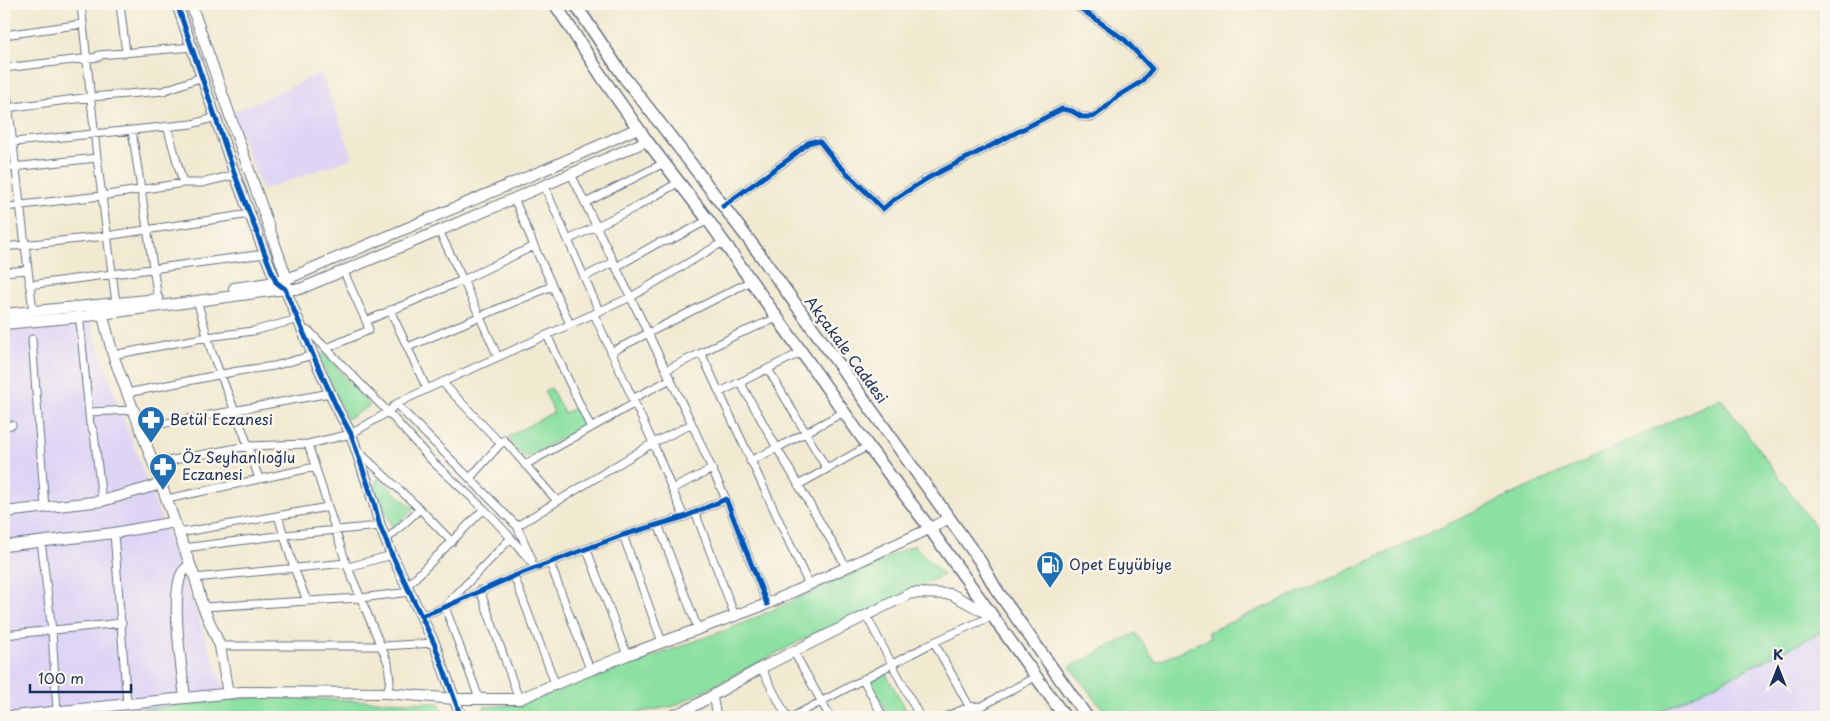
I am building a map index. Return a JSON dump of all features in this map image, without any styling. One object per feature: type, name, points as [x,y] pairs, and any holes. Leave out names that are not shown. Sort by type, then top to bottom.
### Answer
[{"type":"main road","points":[[177,4],[217,117],[235,175],[265,254],[283,283]]},
{"type":"main road","points":[[191,4],[283,283],[330,393],[351,434],[380,526],[392,556],[434,643],[461,717]]},
{"type":"main road","points":[[554,4],[638,128],[708,220],[868,446],[1065,717]]},
{"type":"main road","name":"Akçakale Caddesi","points":[[574,4],[624,77],[723,206],[980,561],[996,590],[1087,717]]},
{"type":"main road","points":[[4,324],[101,309],[197,300],[283,283],[638,128]]},
{"type":"main road","points":[[101,309],[116,303],[283,283],[300,288],[439,231],[647,140]]},
{"type":"main road","points":[[101,309],[113,356],[152,464],[167,499],[195,578],[203,607],[220,646],[228,694]]},
{"type":"main road","points":[[4,314],[33,311],[79,312]]},
{"type":"main road","points":[[4,512],[102,501],[161,484]]},
{"type":"main road","points":[[5,717],[242,692],[387,693],[455,699],[519,699],[590,669],[766,604],[930,529],[949,518]]},
{"type":"main road","points":[[4,546],[114,533],[175,522]]},
{"type":"main road","points":[[185,698],[177,606],[182,573],[190,565]]},
{"type":"main road","points":[[668,717],[690,713],[713,695],[761,668],[911,593],[951,594],[992,616]]},
{"type":"street","points":[[80,4],[101,196],[116,303]]},
{"type":"street","points":[[120,4],[126,53]]},
{"type":"street","points":[[723,206],[789,159],[808,143],[815,141],[820,142],[835,160],[884,209],[928,178],[1062,109],[1072,111],[1082,117],[1093,117],[1104,110],[1118,96],[1140,82],[1152,69],[1125,40],[1074,4]]},
{"type":"street","points":[[4,35],[83,24]]},
{"type":"street","points":[[33,311],[6,108],[4,69],[99,57],[99,54],[193,47]]},
{"type":"street","points":[[6,108],[91,96],[164,90],[202,77]]},
{"type":"street","points":[[4,142],[192,124],[217,117]]},
{"type":"street","points":[[167,126],[183,183]]},
{"type":"street","points":[[132,131],[158,299]]},
{"type":"street","points":[[4,168],[97,158]]},
{"type":"street","points":[[585,202],[664,163]]},
{"type":"street","points":[[571,174],[692,424],[726,499],[766,604]]},
{"type":"street","points":[[4,206],[101,196],[183,183],[201,183],[235,175]]},
{"type":"street","points":[[568,240],[638,206],[679,182]]},
{"type":"street","points":[[544,185],[584,277],[611,352],[653,443],[684,517]]},
{"type":"street","points":[[514,198],[570,324]]},
{"type":"street","points":[[4,247],[106,236],[250,214]]},
{"type":"street","points":[[584,277],[615,265],[658,243],[670,240],[708,220]]},
{"type":"street","points":[[439,231],[498,357]]},
{"type":"street","points":[[152,464],[248,446],[308,444],[351,434],[388,412],[396,404],[631,297],[723,242]]},
{"type":"street","points":[[366,321],[463,280],[534,246]]},
{"type":"street","points":[[29,286],[265,254]]},
{"type":"street","points":[[4,272],[28,270]]},
{"type":"street","points":[[326,348],[369,330],[343,270]]},
{"type":"street","points":[[611,352],[751,280]]},
{"type":"street","points":[[408,347],[552,286]]},
{"type":"street","points":[[197,300],[220,375],[259,479]]},
{"type":"street","points":[[390,310],[427,389]]},
{"type":"street","points":[[79,312],[90,424],[94,433],[102,501]]},
{"type":"street","points":[[666,370],[736,335],[777,318]]},
{"type":"street","points":[[113,356],[208,337],[301,324],[388,412],[433,462],[484,509],[536,568]]},
{"type":"street","points":[[547,335],[591,428]]},
{"type":"street","points":[[32,339],[45,508]]},
{"type":"street","points":[[720,392],[802,352]]},
{"type":"street","points":[[701,353],[809,585]]},
{"type":"street","points":[[127,393],[238,371],[274,366],[313,355]]},
{"type":"street","points":[[768,368],[827,469]]},
{"type":"street","points":[[525,465],[591,428],[671,379]]},
{"type":"street","points":[[442,382],[501,444]]},
{"type":"street","points":[[740,382],[846,568]]},
{"type":"street","points":[[139,428],[330,393]]},
{"type":"street","points":[[396,404],[517,526],[536,568]]},
{"type":"street","points":[[89,412],[133,410]]},
{"type":"street","points":[[750,461],[844,412]]},
{"type":"street","points":[[517,526],[653,443],[692,424]]},
{"type":"street","points":[[4,426],[12,425]]},
{"type":"street","points":[[470,478],[504,440],[557,501]]},
{"type":"street","points":[[308,444],[347,565],[388,663],[390,681],[387,693]]},
{"type":"street","points":[[354,446],[452,542]]},
{"type":"street","points":[[798,485],[868,446]]},
{"type":"street","points":[[167,499],[315,467]]},
{"type":"street","points":[[672,488],[712,469]]},
{"type":"street","points":[[421,616],[514,576],[587,550],[622,535],[684,517],[726,499]]},
{"type":"street","points":[[179,533],[328,507]]},
{"type":"street","points":[[386,540],[420,509]]},
{"type":"street","points":[[203,607],[360,598],[408,589],[428,563],[452,542],[484,509]]},
{"type":"street","points":[[695,512],[734,616]]},
{"type":"street","points":[[278,516],[294,568],[308,601]]},
{"type":"street","points":[[658,524],[698,629]]},
{"type":"street","points":[[184,548],[284,535],[380,526]]},
{"type":"street","points":[[114,533],[127,704]]},
{"type":"street","points":[[622,535],[662,642]]},
{"type":"street","points":[[445,607],[511,538]]},
{"type":"street","points":[[41,541],[52,631],[57,712]]},
{"type":"street","points":[[587,550],[627,655]]},
{"type":"street","points":[[195,578],[294,568],[347,565],[392,556]]},
{"type":"street","points":[[550,563],[590,669]]},
{"type":"street","points":[[514,576],[555,683]]},
{"type":"street","points":[[480,590],[519,699]]},
{"type":"street","points":[[445,607],[479,698]]},
{"type":"street","points":[[866,615],[920,717]]},
{"type":"street","points":[[792,717],[934,642],[992,616]]},
{"type":"street","points":[[4,635],[122,623]]},
{"type":"street","points":[[934,642],[975,717]]},
{"type":"street","points":[[220,646],[382,646],[434,643]]},
{"type":"street","points":[[794,652],[830,717]]},
{"type":"street","points":[[761,668],[787,717]]},
{"type":"street","points":[[945,717],[969,707],[982,706],[1035,677]]},
{"type":"street","points":[[863,679],[883,717]]},
{"type":"street","points":[[713,695],[717,717]]},
{"type":"street","points":[[690,713],[696,717]]},
{"type":"shaded area","points":[[321,73],[353,158],[262,190],[233,112]]},
{"type":"shaded area","points":[[86,310],[117,401],[231,706],[131,717],[4,717],[4,320]]},
{"type":"shaded area","points":[[1826,630],[1826,717],[1649,717]]},
{"type":"green space","points":[[318,355],[326,355],[370,406],[347,419]]},
{"type":"green space","points":[[551,388],[564,413],[578,407],[586,424],[527,458],[515,449],[509,436],[554,412],[544,391]]},
{"type":"green space","points":[[1721,398],[1826,541],[1826,630],[1649,717],[1109,717],[1070,667],[1136,633],[1156,663],[1211,637],[1208,632],[1332,578]]},
{"type":"green space","points":[[378,478],[414,509],[393,528],[374,488]]},
{"type":"green space","points":[[914,545],[943,575],[893,601],[820,631],[674,706],[615,717],[484,717],[484,707],[522,704],[742,624]]},
{"type":"green space","points":[[885,672],[910,717],[889,717],[870,682]]},
{"type":"green space","points":[[255,697],[439,703],[445,716],[66,717]]},
{"type":"cycle path","points":[[177,4],[235,175],[276,282],[285,289],[337,408],[351,434],[380,526],[434,643],[461,717]]},
{"type":"cycle path","points":[[723,206],[789,159],[808,143],[815,141],[820,142],[835,161],[883,209],[928,178],[1062,109],[1072,111],[1082,117],[1093,117],[1118,96],[1141,82],[1152,69],[1125,40],[1074,4]]},
{"type":"cycle path","points":[[421,616],[514,576],[623,535],[684,517],[726,499],[767,604]]},
{"type":"place","name":"Betül Eczanesi","points":[[151,444]]},
{"type":"place","name":"Öz Seyhanlıoğlu Eczanesi","points":[[163,491]]},
{"type":"place","name":"Opet Eyyübiye","points":[[1050,589]]}]
